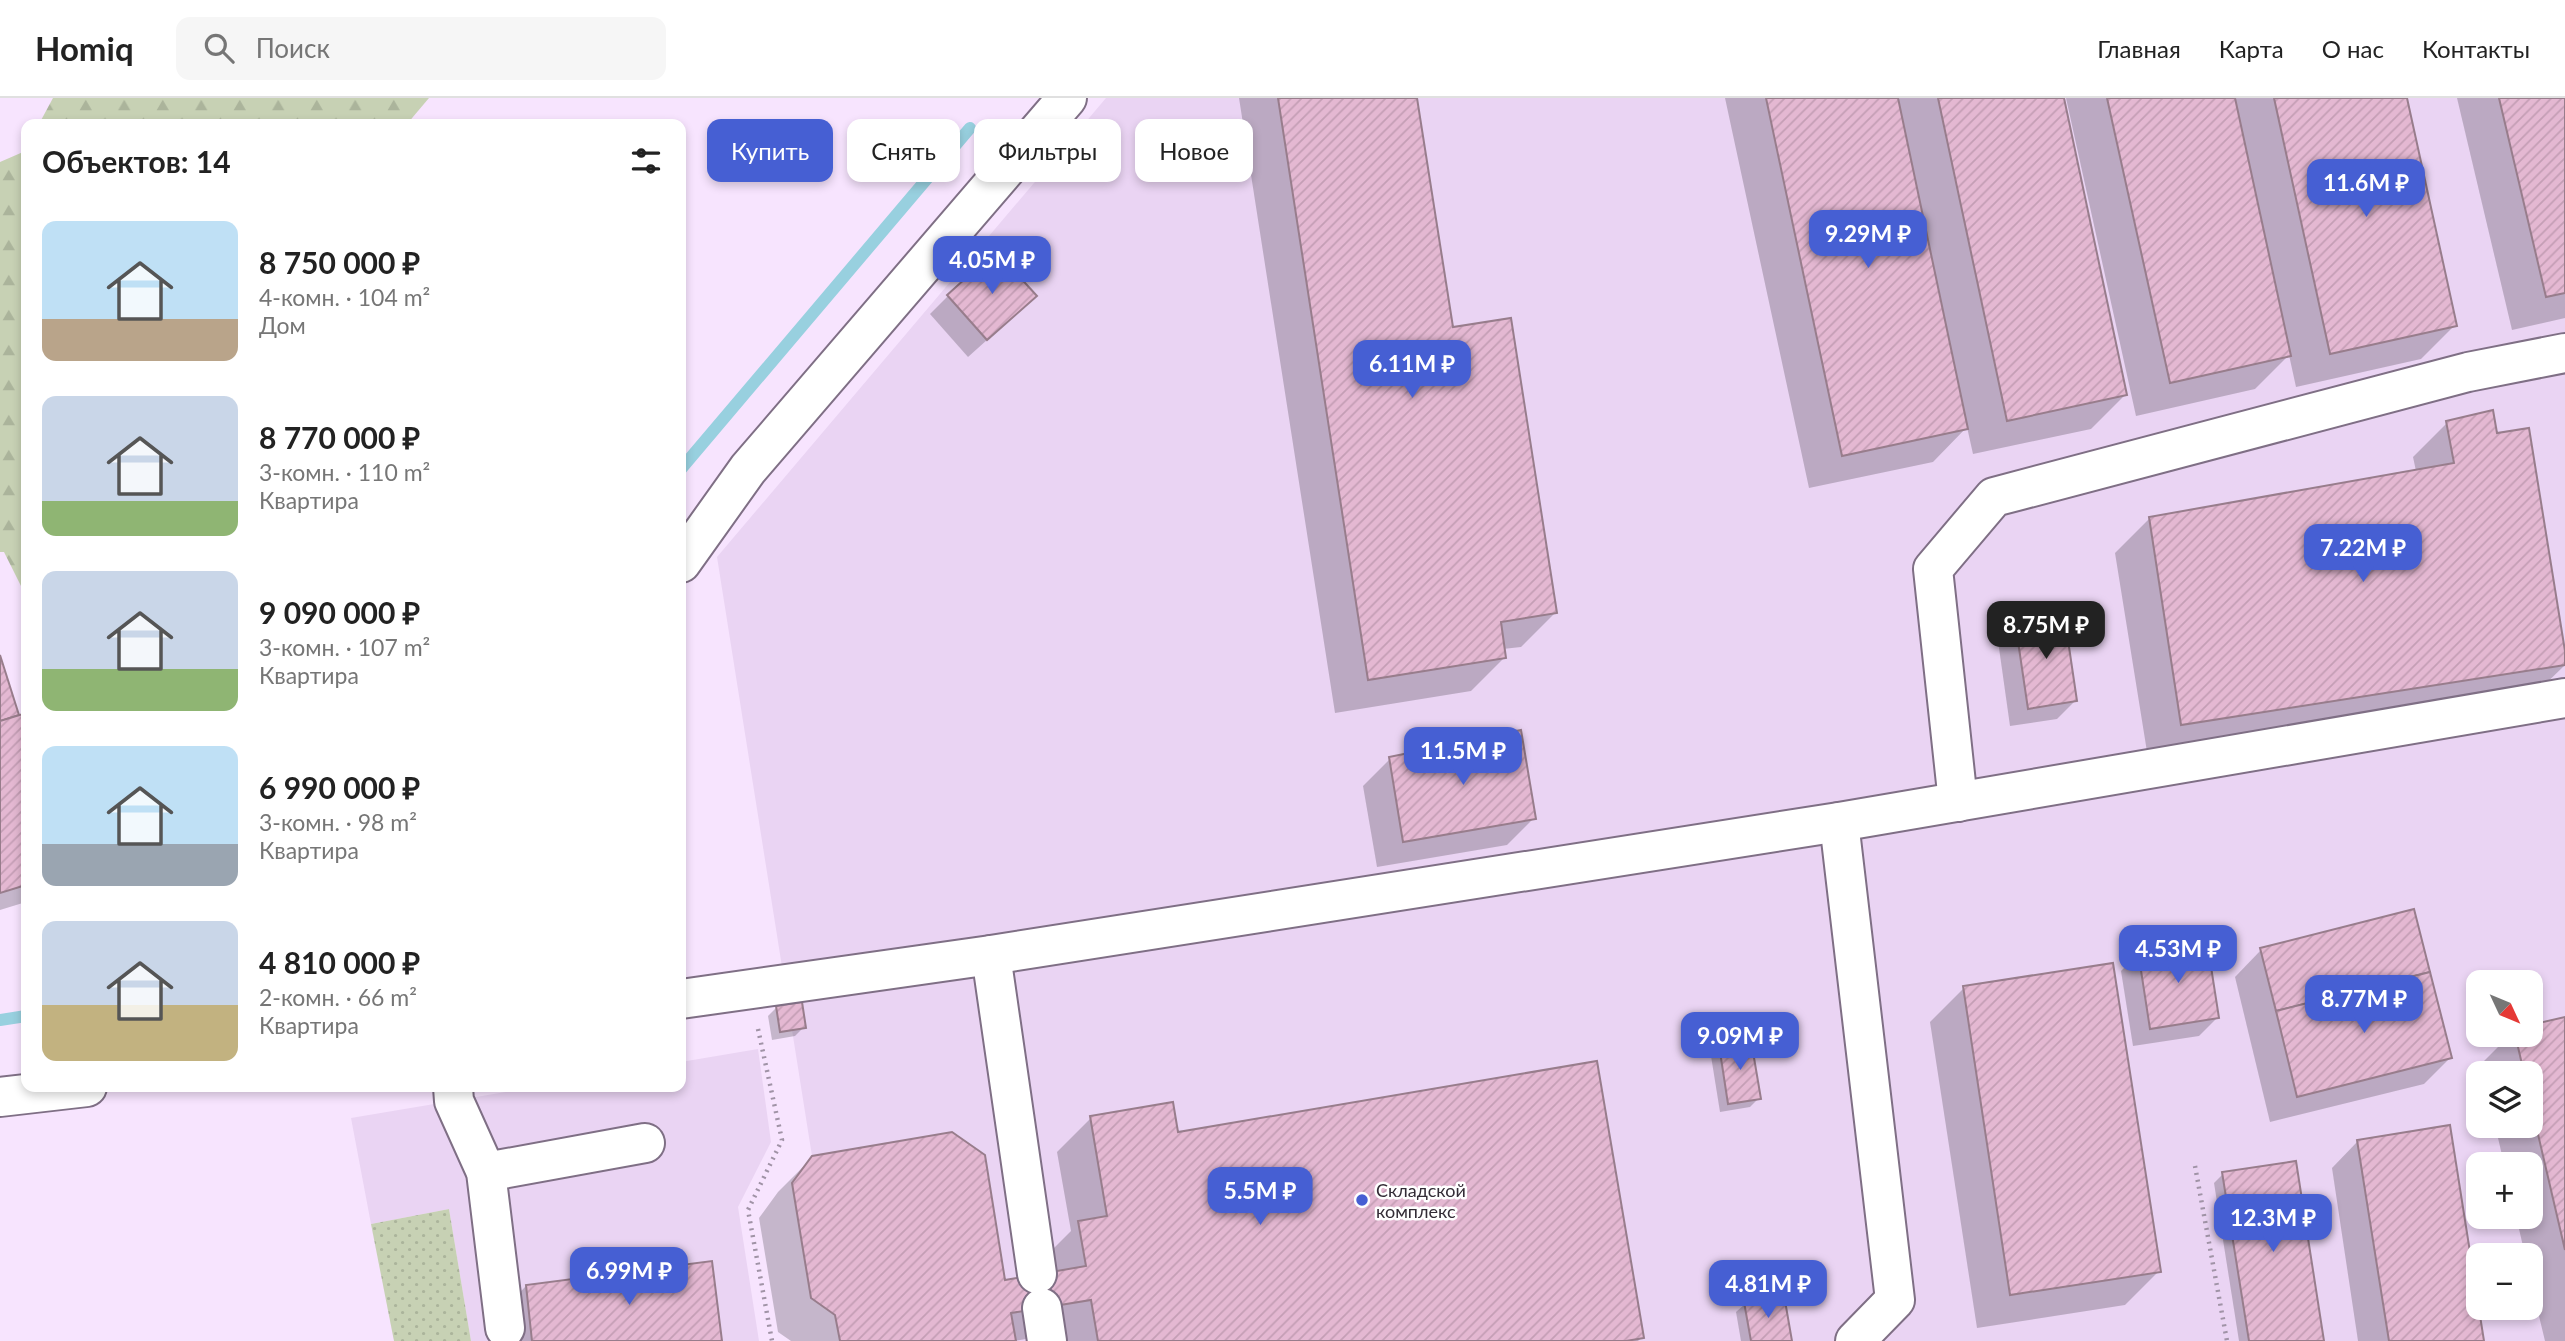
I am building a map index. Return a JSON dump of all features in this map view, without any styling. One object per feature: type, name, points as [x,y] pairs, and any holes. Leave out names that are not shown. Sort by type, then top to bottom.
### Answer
[{"type":"street","points":[[686,556],[748,469],[1061,100]]},
{"type":"street","points":[[1958,802],[1933,569],[1994,497],[2455,375],[2565,353]]},
{"type":"street","points":[[686,998],[991,955],[1839,822],[2565,698]]},
{"type":"street","points":[[1839,822],[1895,1300],[1855,1341]]},
{"type":"street","points":[[991,955],[1042,1308]]},
{"type":"street","points":[[0,1097],[44,1092]]},
{"type":"street","points":[[453,1092],[454,1101],[486,1172],[505,1328]]},
{"type":"street","points":[[486,1172],[645,1143]]},
{"type":"path","points":[[745,1028],[758,1026],[782,1140],[748,1210],[772,1341]]},
{"type":"path","points":[[2195,1166],[2227,1341]]},
{"type":"shaded area","points":[[1106,98],[2565,98],[2565,1341],[840,1341],[835,1315],[792,1183],[812,1156],[717,557],[1035,182],[1121,182],[1121,119],[1088,119]]},
{"type":"shaded area","points":[[758,1049],[771,1142],[738,1207],[759,1341],[471,1341],[449,1209],[371,1224],[351,1118],[506,1092],[686,1092],[686,1061]]},
{"type":"green space","points":[[53,98],[429,98],[411,119],[42,119]]},
{"type":"green space","points":[[21,153],[21,586],[4,552],[0,552],[0,162]]},
{"type":"green space","points":[[449,1209],[471,1341],[394,1341],[371,1224]]},
{"type":"building","points":[[1278,98],[1417,98],[1453,327],[1511,318],[1557,613],[1501,622],[1506,658],[1368,680]]},
{"type":"building","points":[[1766,98],[1898,98],[1968,429],[1842,456]]},
{"type":"building","points":[[1938,98],[2064,98],[2127,395],[2007,421]]},
{"type":"building","points":[[2107,98],[2235,98],[2291,356],[2170,383]]},
{"type":"building","points":[[2274,98],[2407,98],[2457,326],[2330,354]]},
{"type":"building","points":[[2499,98],[2565,98],[2565,293],[2546,297]]},
{"type":"building","points":[[996,251],[1037,296],[987,340],[947,295]]},
{"type":"building","points":[[2493,410],[2497,433],[2529,428],[2565,651],[2565,665],[2181,725],[2149,517],[2454,463],[2446,421]]},
{"type":"building","points":[[2064,613],[2077,701],[2028,709],[2015,621]]},
{"type":"building","points":[[0,655],[19,715],[0,721]]},
{"type":"building","points":[[21,715],[21,887],[0,893],[0,721]]},
{"type":"building","points":[[1521,730],[1536,819],[1403,842],[1389,757]]},
{"type":"building","points":[[2414,909],[2430,972],[2276,1011],[2260,948]]},
{"type":"building","points":[[2207,941],[2219,1018],[2150,1029],[2138,951]]},
{"type":"building","points":[[2113,963],[2161,1272],[2010,1295],[1963,986]]},
{"type":"building","points":[[2430,972],[2452,1058],[2297,1097],[2276,1011]]},
{"type":"building","points":[[802,1002],[806,1028],[780,1032],[776,1006]]},
{"type":"building","points":[[2565,1017],[2565,1250],[2539,1138],[2543,1138],[2543,1061],[2521,1061],[2518,1047],[2543,1047],[2543,1022]]},
{"type":"building","points":[[1751,1040],[1761,1099],[1728,1104],[1719,1045]]},
{"type":"building","name":"Складской комплекс","points":[[1597,1061],[1644,1338],[1626,1341],[1098,1341],[1091,1300],[1011,1313],[1016,1341],[840,1341],[835,1315],[811,1298],[792,1183],[812,1156],[952,1132],[985,1155],[1005,1280],[1086,1266],[1078,1221],[1107,1216],[1090,1116],[1173,1102],[1178,1132]]},
{"type":"building","points":[[2450,1125],[2469,1243],[2466,1243],[2466,1320],[2481,1320],[2484,1341],[2389,1341],[2357,1140]]},
{"type":"building","points":[[2296,1161],[2324,1341],[2249,1341],[2222,1172]]},
{"type":"building","points":[[712,1261],[722,1341],[532,1341],[526,1285]]},
{"type":"building","points":[[1784,1295],[1792,1341],[1751,1341],[1744,1302]]},
{"type":"waterway","points":[[686,463],[970,128]]},
{"type":"waterway","points":[[0,1020],[21,1017]]},
{"type":"place","name":"Складской комплекс","points":[[1362,1200]]}]
